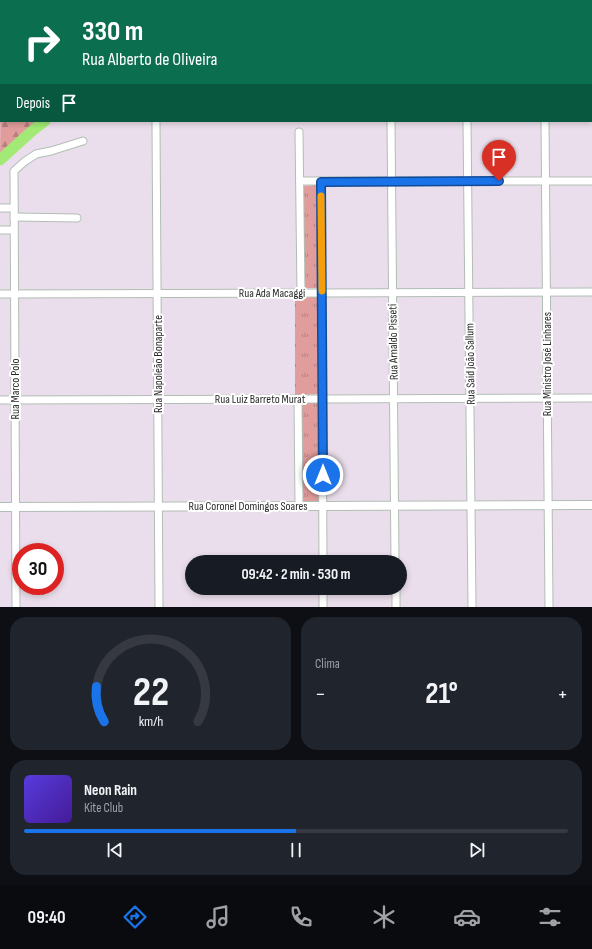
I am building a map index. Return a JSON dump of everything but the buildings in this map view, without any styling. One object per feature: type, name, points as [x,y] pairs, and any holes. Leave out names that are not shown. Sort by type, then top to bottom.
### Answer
[{"type":"street","name":"Rua Napoleão Bonaparte","points":[[156,122],[159,607]]},
{"type":"street","name":"Rua Arnaldo Pisseti","points":[[391,122],[395,555]]},
{"type":"street","name":"Rua Said João Sallum","points":[[467,122],[472,607]]},
{"type":"street","name":"Rua Ministro José Linhares","points":[[545,122],[549,607]]},
{"type":"street","points":[[299,132],[301,293]]},
{"type":"street","name":"Rua Marco Polo","points":[[16,607],[14,171],[36,154],[83,141]]},
{"type":"street","points":[[300,182],[592,181]]},
{"type":"street","points":[[321,182],[323,555]]},
{"type":"street","points":[[0,208],[14,208]]},
{"type":"street","points":[[14,217],[77,218]]},
{"type":"street","points":[[0,230],[14,230]]},
{"type":"street","name":"Rua Ada Macaggi","points":[[0,294],[592,292]]},
{"type":"street","name":"Rua Luiz Barreto Murat","points":[[0,400],[592,398]]},
{"type":"street","points":[[298,399],[299,506]]},
{"type":"street","name":"Rua Coronel Domingos Soares","points":[[0,507],[592,505]]},
{"type":"street","points":[[323,595],[324,607]]},
{"type":"street","points":[[396,595],[396,607]]},
{"type":"green space","points":[[0,122],[41,122],[35,125],[0,158]]},
{"type":"green space","points":[[317,185],[318,288],[304,288],[303,186]]},
{"type":"green space","points":[[295,296],[318,296],[318,394],[295,395]]},
{"type":"green space","points":[[302,403],[318,403],[319,503],[302,503]]},
{"type":"waterway","points":[[0,160],[44,122]]},
{"type":"slow traffic","points":[[321,196],[322,291]]},
{"type":"route","points":[[323,475],[321,182],[499,181]]}]
